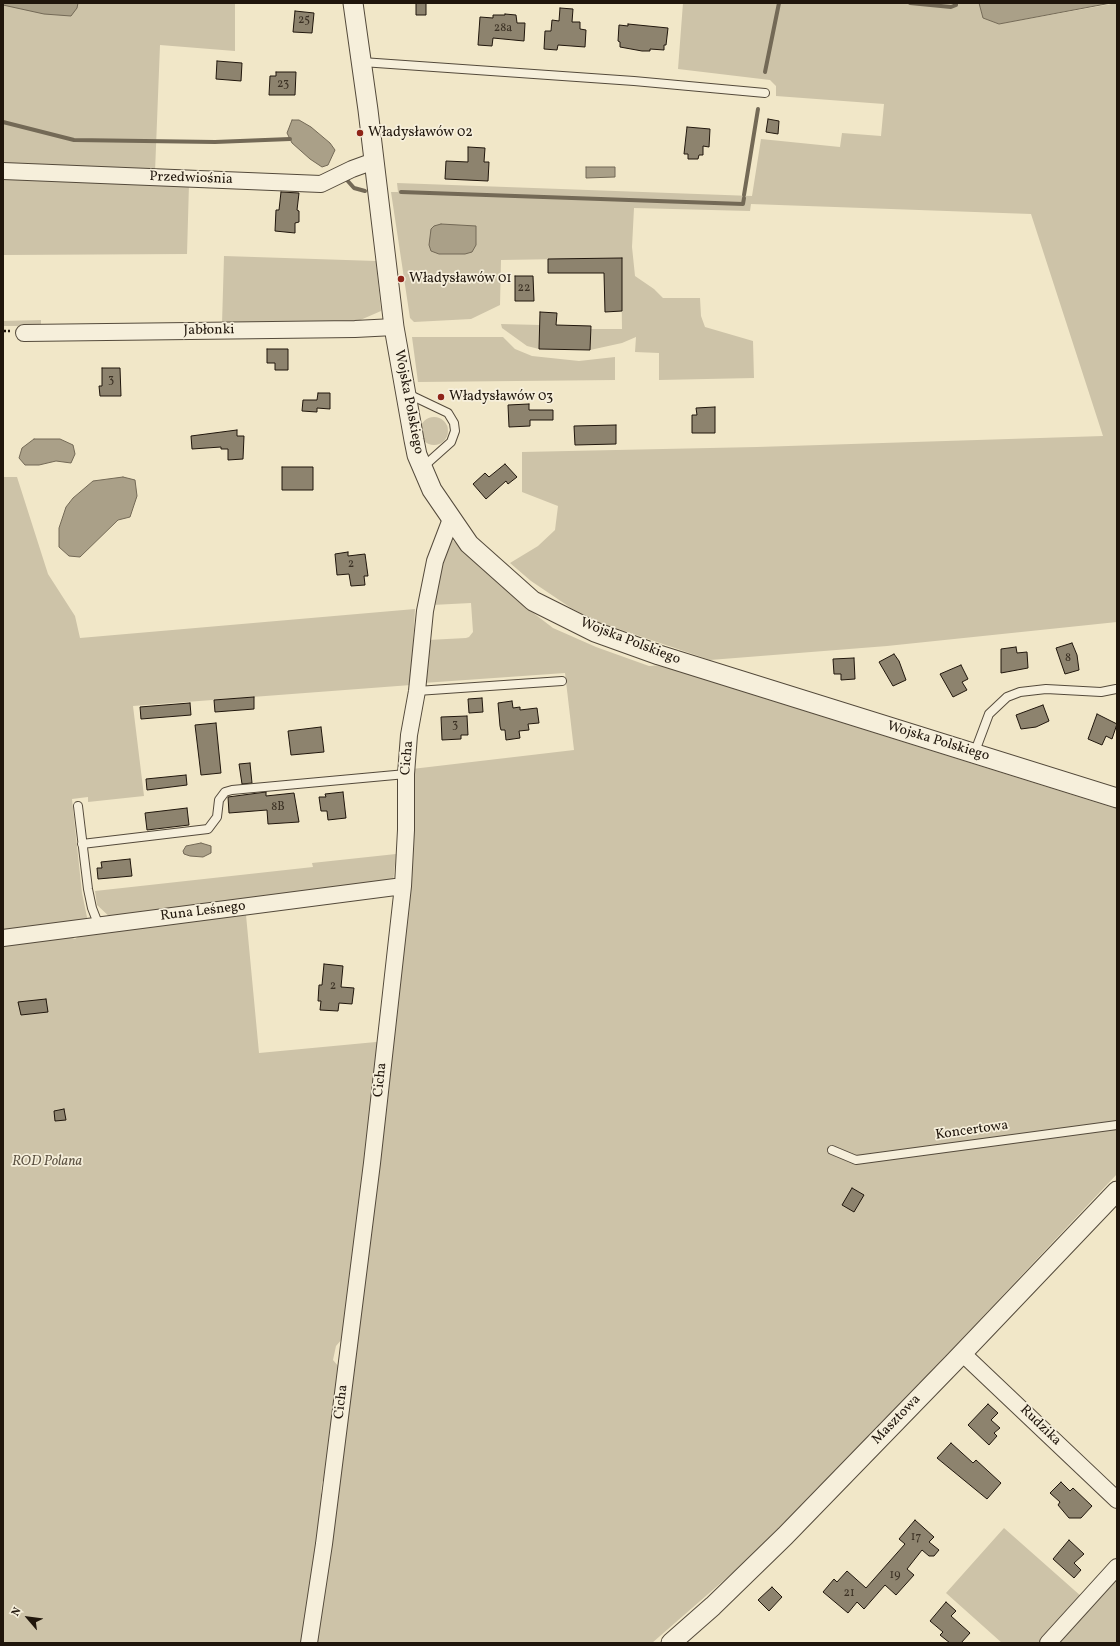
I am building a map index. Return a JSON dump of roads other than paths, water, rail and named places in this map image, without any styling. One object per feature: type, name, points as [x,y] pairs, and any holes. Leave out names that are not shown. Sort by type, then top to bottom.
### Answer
[{"type":"street","name":"Wojska Polskiego","points":[[353,3],[362,62],[394,327],[417,455],[432,490],[469,544],[533,601],[595,632],[659,655],[1117,798]]},
{"type":"street","name":"Przedwiośnia","points":[[3,171],[320,184],[374,161]]},
{"type":"street","name":"Jabłonki","points":[[24,332],[355,329],[394,327]]},
{"type":"street","name":"Cicha","points":[[309,1643],[324,1544],[372,1162],[402,886],[406,830],[406,774],[409,735],[417,691],[428,590],[444,533],[451,519]]},
{"type":"street","name":"Runa Leśnego","points":[[3,938],[402,886]]},
{"type":"street","name":"Masztowa","points":[[671,1643],[713,1606],[785,1536],[1117,1191]]},
{"type":"street","name":"Rudzika","points":[[962,1353],[1117,1500]]},
{"type":"street","points":[[1048,1643],[1117,1567]]},
{"type":"lane","points":[[362,62],[634,81],[765,93]]},
{"type":"lane","points":[[405,392],[448,413],[454,423],[455,431],[451,442],[422,468]]},
{"type":"lane","points":[[417,691],[562,681]]},
{"type":"lane","points":[[974,754],[989,714],[1007,697],[1020,692],[1046,689],[1102,692],[1116,689]]},
{"type":"lane","points":[[82,844],[208,829],[217,817],[219,800],[225,792],[232,790],[406,774]]},
{"type":"lane","points":[[78,806],[88,889],[92,908],[99,926]]},
{"type":"lane","name":"Koncertowa","points":[[832,1150],[856,1160],[1117,1125]]},
{"type":"waterway","points":[[765,72],[779,3]]},
{"type":"waterway","points":[[910,3],[951,7],[956,5],[956,3]]},
{"type":"waterway","points":[[744,195],[758,109]]},
{"type":"waterway","points":[[3,122],[74,140],[215,142],[290,139]]},
{"type":"waterway","points":[[346,179],[354,188],[365,191]]},
{"type":"waterway","points":[[401,192],[743,204],[744,198]]},
{"type":"place","name":"Władysławów 02","points":[[360,133]]},
{"type":"place","name":"Władysławów 01","points":[[401,279]]},
{"type":"place","name":"Władysławów 03","points":[[441,397]]},
{"type":"park label","name":"ROD Polana","points":[[47,1162]]}]
